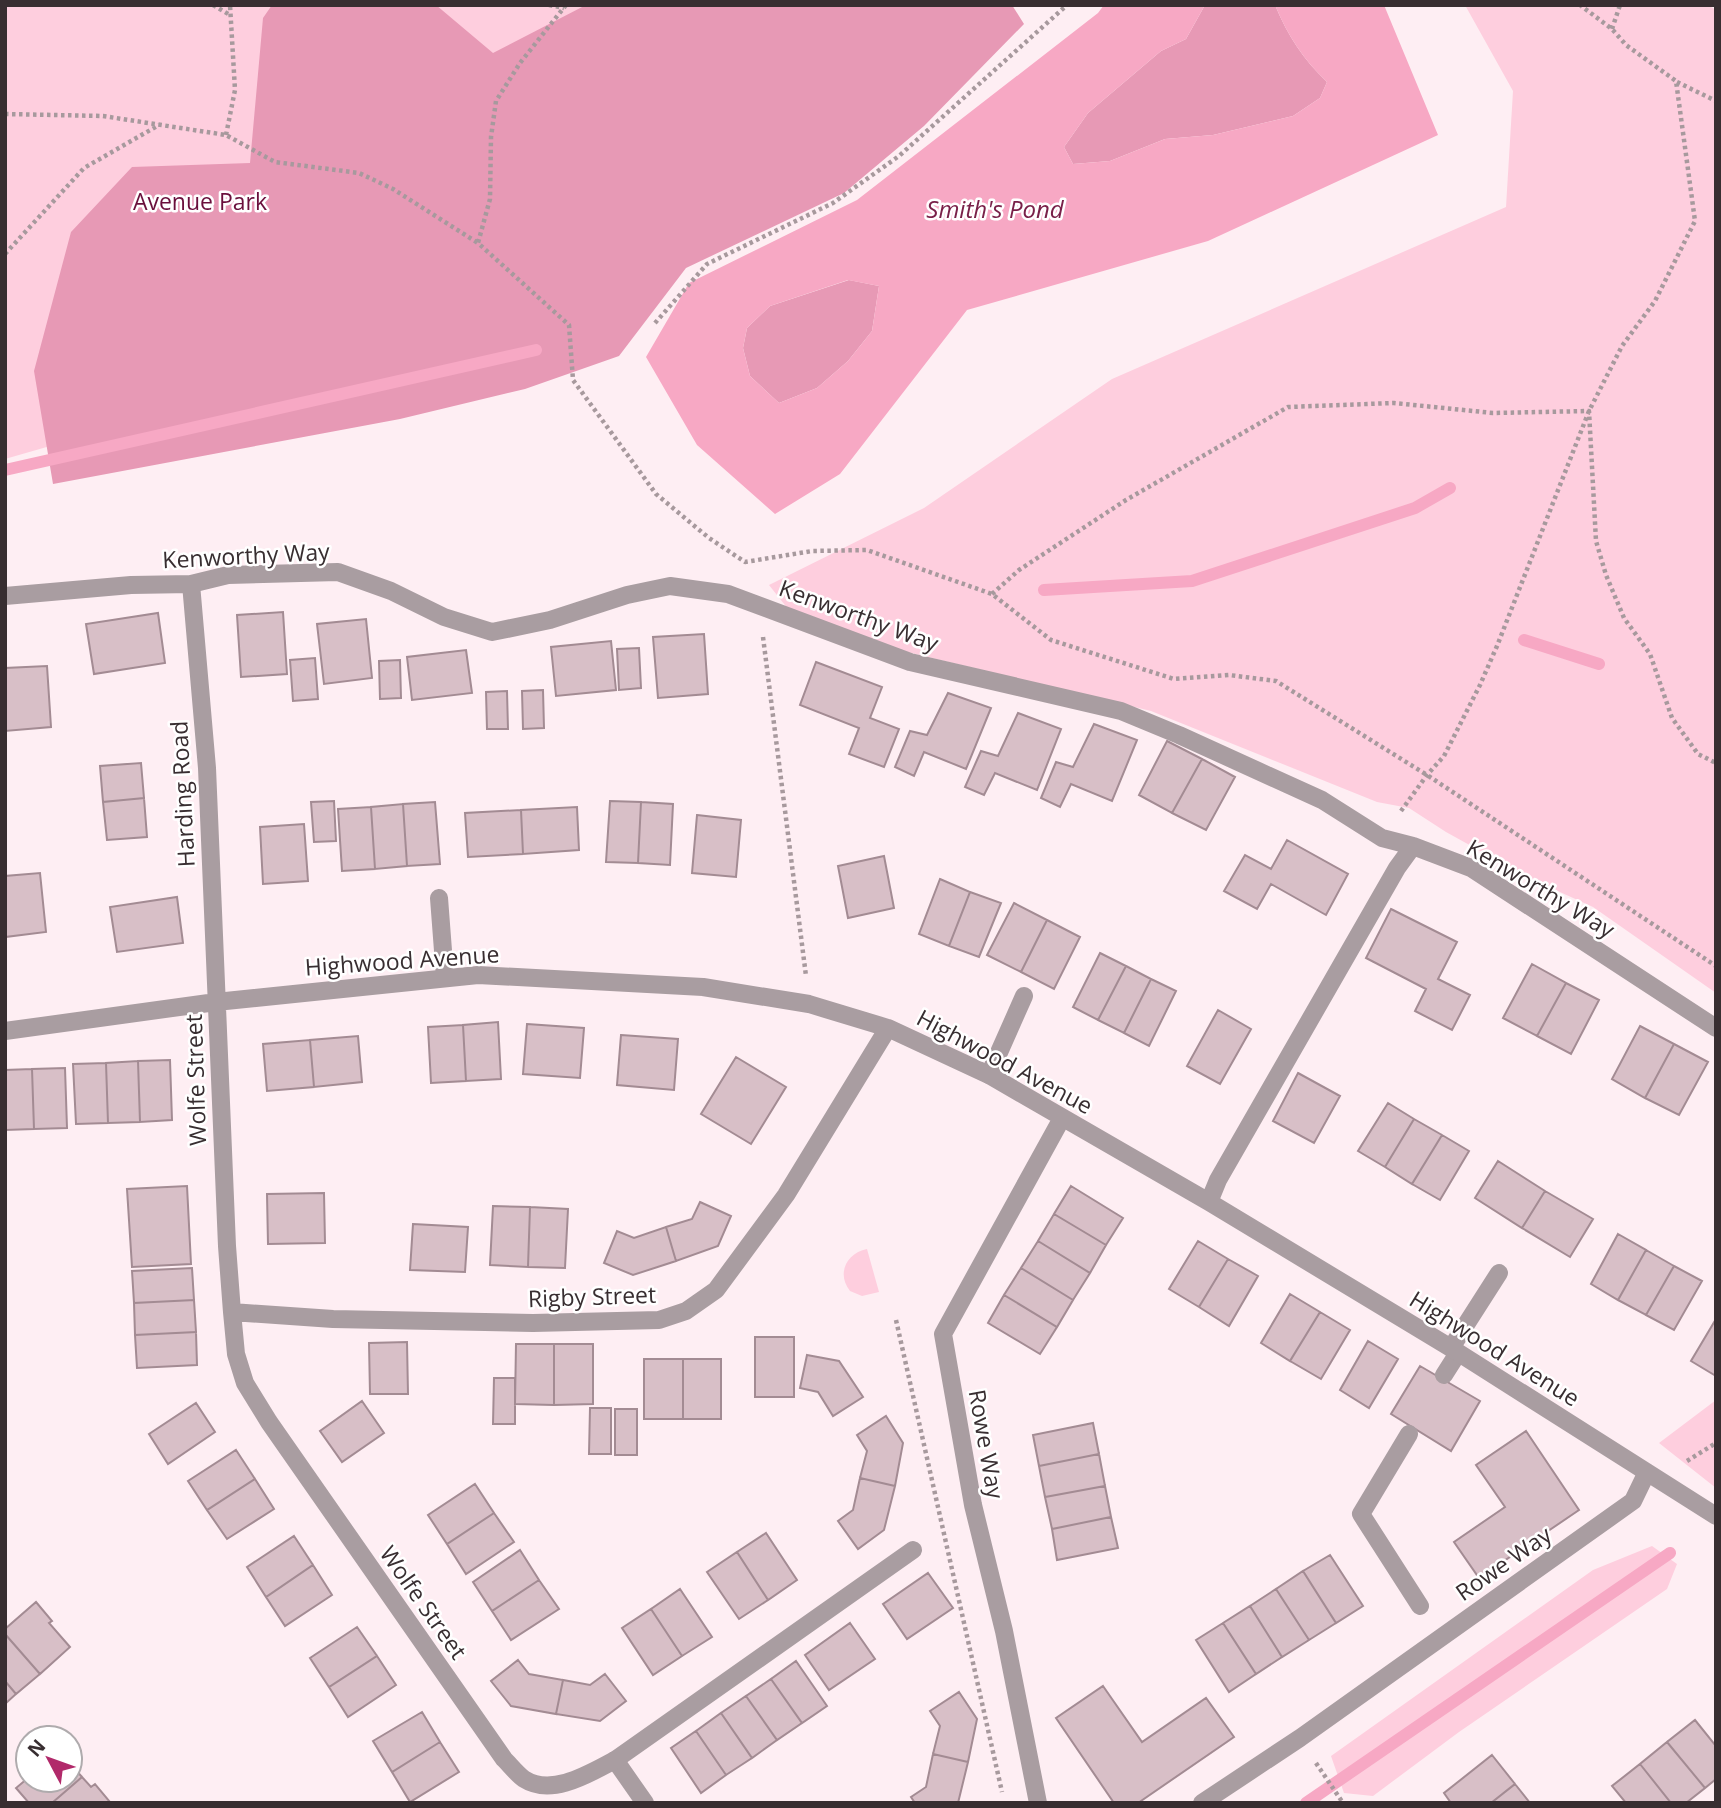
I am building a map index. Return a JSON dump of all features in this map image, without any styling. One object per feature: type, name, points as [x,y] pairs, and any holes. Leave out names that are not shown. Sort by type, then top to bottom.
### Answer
[{"type":"street","name":"Kenworthy Way","points":[[5,596],[131,585],[191,584],[228,575],[338,572],[391,591],[444,617],[492,632],[550,620],[627,595],[670,586],[728,594],[910,663],[1121,711],[1179,735],[1322,800],[1382,838],[1413,846],[1471,868],[1716,1028]]},
{"type":"street","name":"Harding Road","points":[[191,584],[207,768],[216,1002]]},
{"type":"street","points":[[1209,1202],[1218,1181],[1397,868],[1413,846]]},
{"type":"street","points":[[439,898],[445,977]]},
{"type":"street","name":"Highwood Avenue","points":[[5,1031],[216,1002],[478,975],[703,988],[809,1004],[888,1028],[989,1076],[1209,1202],[1455,1351],[1716,1516]]},
{"type":"street","points":[[989,1076],[1024,996]]},
{"type":"street","name":"Wolfe Street","points":[[216,1002],[226,1246],[236,1354],[245,1383],[269,1422],[504,1759],[526,1780],[548,1786],[581,1778],[615,1760],[914,1549]]},
{"type":"street","name":"Rigby Street","points":[[232,1312],[334,1319],[533,1323],[659,1320],[686,1311],[716,1290],[786,1195],[888,1028]]},
{"type":"street","name":"Rowe Way","points":[[1038,1803],[1004,1631],[973,1505],[943,1334],[1062,1118]]},
{"type":"street","points":[[1444,1375],[1499,1273]]},
{"type":"street","points":[[1409,1434],[1361,1514],[1420,1606]]},
{"type":"street","name":"Rowe Way","points":[[1202,1803],[1300,1738],[1633,1501],[1647,1472]]},
{"type":"street","points":[[615,1760],[645,1803]]},
{"type":"path","points":[[213,5],[231,16]]},
{"type":"path","points":[[226,135],[235,90],[230,5]]},
{"type":"path","points":[[549,5],[565,6]]},
{"type":"path","points":[[1580,5],[1612,29],[1626,45],[1676,81],[1716,101]]},
{"type":"path","points":[[1612,29],[1620,5]]},
{"type":"path","points":[[478,243],[490,199],[491,137],[496,101],[520,63],[565,6]]},
{"type":"path","points":[[654,323],[707,264],[833,203],[899,156],[1064,6]]},
{"type":"path","points":[[1382,838],[1427,775],[1444,756],[1497,646],[1589,411],[1622,346],[1655,301],[1695,221],[1676,81]]},
{"type":"path","points":[[5,114],[103,116],[226,135],[275,162],[315,165],[359,173],[393,189],[478,243],[569,325],[573,380],[656,494],[709,538],[745,562],[812,551],[867,551],[992,594],[1051,640],[1174,679],[1229,675],[1276,681],[1427,775],[1716,966]]},
{"type":"path","points":[[5,254],[84,168],[160,125]]},
{"type":"path","points":[[992,594],[1019,570],[1126,500],[1288,407],[1394,403],[1493,413],[1589,411]]},
{"type":"path","points":[[1589,411],[1596,541],[1606,575],[1624,618],[1650,654],[1672,718],[1698,754],[1716,763]]},
{"type":"path","points":[[759,605],[809,1004]]},
{"type":"path","points":[[896,1320],[1004,1803]]},
{"type":"path","points":[[1316,1762],[1343,1803]]},
{"type":"green space","name":"Avenue Park","points":[[5,5],[953,5],[516,312],[5,459]]},
{"type":"green space","name":"Avenue Park","points":[[272,5],[436,5],[493,53],[586,5],[1012,5],[1024,24],[924,126],[844,193],[686,268],[619,356],[525,389],[400,419],[53,484],[34,371],[71,232],[132,167],[250,163],[263,18]]},
{"type":"green space","points":[[1205,5],[1275,5],[1297,46],[1327,82],[1320,98],[1293,116],[1213,135],[1165,139],[1110,161],[1073,164],[1064,147],[1088,113],[1161,51],[1186,39]]},
{"type":"green space","points":[[1465,5],[1708,5],[1716,10],[1716,993],[1593,907],[1529,878],[1409,808],[1377,802],[1151,711],[858,640],[796,619],[769,585],[924,508],[1112,379],[1506,207],[1513,91]]},
{"type":"green space","points":[[849,280],[879,286],[872,331],[848,361],[817,388],[779,403],[750,376],[743,348],[747,328],[770,306]]},
{"type":"green space","points":[[867,1249],[879,1292],[862,1296],[850,1291],[844,1271],[849,1259]]},
{"type":"green space","points":[[1716,1400],[1716,1488],[1659,1443]]},
{"type":"green space","points":[[1652,1546],[1677,1564],[1667,1589],[1459,1732],[1373,1796],[1344,1793],[1331,1756],[1593,1570]]},
{"type":"water","name":"Smith's Pond","points":[[1104,5],[1205,5],[1186,39],[1161,51],[1088,113],[1064,147],[1073,164],[1110,161],[1165,139],[1213,135],[1293,116],[1320,98],[1327,82],[1297,46],[1275,5],[1384,5],[1438,135],[1208,241],[967,310],[840,474],[775,514],[697,445],[646,357],[689,283],[857,200],[1098,13]],"holes":[[[848,280],[879,286],[872,331],[848,361],[817,388],[779,403],[750,376],[743,348],[747,328],[770,306]]]},
{"type":"building","points":[[283,612],[287,674],[241,677],[237,615]]},
{"type":"building","points":[[158,613],[165,663],[94,674],[86,624]]},
{"type":"building","points":[[366,619],[372,678],[324,684],[317,624]]},
{"type":"building","points":[[704,634],[708,694],[658,698],[653,637]]},
{"type":"building","points":[[611,641],[616,690],[556,696],[551,647]]},
{"type":"building","points":[[639,648],[641,688],[619,690],[617,649]]},
{"type":"building","points":[[466,650],[472,693],[412,700],[407,657]]},
{"type":"building","points":[[315,658],[318,699],[293,701],[290,660]]},
{"type":"building","points":[[400,660],[401,698],[380,699],[379,661]]},
{"type":"building","points":[[816,662],[882,687],[870,718],[899,729],[884,767],[849,754],[859,728],[800,705]]},
{"type":"building","points":[[47,666],[51,727],[5,731],[5,668]]},
{"type":"building","points":[[543,690],[544,728],[523,729],[522,691]]},
{"type":"building","points":[[507,691],[508,729],[487,729],[486,692]]},
{"type":"building","points":[[948,693],[991,708],[966,769],[924,752],[914,776],[895,767],[910,731],[927,735]]},
{"type":"building","points":[[1018,713],[1061,729],[1037,790],[995,773],[984,795],[965,787],[981,751],[998,756]]},
{"type":"building","points":[[1094,724],[1137,740],[1112,801],[1071,784],[1060,807],[1041,798],[1056,762],[1073,767]]},
{"type":"building","points":[[1167,741],[1202,759],[1172,813],[1139,795]]},
{"type":"building","points":[[1202,759],[1235,777],[1206,830],[1172,813]]},
{"type":"building","points":[[141,763],[144,798],[103,802],[100,766]]},
{"type":"building","points":[[144,798],[147,837],[107,840],[103,802]]},
{"type":"building","points":[[334,801],[336,841],[314,842],[311,802]]},
{"type":"building","points":[[610,801],[641,802],[638,863],[606,862]]},
{"type":"building","points":[[435,802],[440,864],[407,866],[403,804]]},
{"type":"building","points":[[641,802],[673,804],[670,865],[638,863]]},
{"type":"building","points":[[403,804],[407,866],[375,869],[371,807]]},
{"type":"building","points":[[371,807],[375,869],[342,871],[338,809]]},
{"type":"building","points":[[577,807],[579,850],[523,854],[521,810]]},
{"type":"building","points":[[521,810],[523,854],[468,857],[465,813]]},
{"type":"building","points":[[697,815],[741,820],[736,877],[692,873]]},
{"type":"building","points":[[304,824],[308,881],[263,884],[260,827]]},
{"type":"building","points":[[1287,840],[1348,874],[1326,915],[1271,884],[1257,909],[1224,891],[1245,855],[1271,869]]},
{"type":"building","points":[[884,856],[894,908],[848,918],[838,866]]},
{"type":"building","points":[[40,873],[46,932],[5,937],[5,876]]},
{"type":"building","points":[[940,879],[970,892],[949,946],[919,934]]},
{"type":"building","points":[[970,892],[1001,903],[979,957],[949,946]]},
{"type":"building","points":[[177,897],[183,943],[117,952],[110,907]]},
{"type":"building","points":[[1014,903],[1047,920],[1021,972],[987,955]]},
{"type":"building","points":[[1391,909],[1457,942],[1438,979],[1470,995],[1452,1030],[1415,1011],[1426,989],[1366,958]]},
{"type":"building","points":[[1047,920],[1080,937],[1054,989],[1021,972]]},
{"type":"building","points":[[1100,953],[1126,966],[1098,1020],[1073,1007]]},
{"type":"building","points":[[1532,964],[1566,983],[1537,1036],[1503,1018]]},
{"type":"building","points":[[1126,966],[1151,979],[1124,1033],[1098,1020]]},
{"type":"building","points":[[1151,979],[1176,991],[1149,1046],[1124,1033]]},
{"type":"building","points":[[1566,983],[1599,1000],[1571,1054],[1537,1036]]},
{"type":"building","points":[[1218,1010],[1251,1029],[1220,1084],[1187,1066]]},
{"type":"building","points":[[498,1022],[501,1079],[466,1081],[463,1025]]},
{"type":"building","points":[[527,1024],[584,1028],[580,1078],[523,1074]]},
{"type":"building","points":[[463,1025],[466,1081],[431,1083],[428,1027]]},
{"type":"building","points":[[1640,1026],[1674,1044],[1645,1098],[1612,1079]]},
{"type":"building","points":[[621,1035],[678,1039],[674,1090],[617,1085]]},
{"type":"building","points":[[358,1036],[362,1082],[314,1087],[310,1040]]},
{"type":"building","points":[[310,1040],[314,1087],[267,1091],[263,1044]]},
{"type":"building","points":[[1674,1044],[1708,1062],[1679,1115],[1645,1098]]},
{"type":"building","points":[[736,1057],[786,1087],[751,1144],[701,1114]]},
{"type":"building","points":[[170,1060],[172,1120],[140,1122],[138,1061]]},
{"type":"building","points":[[138,1061],[140,1122],[108,1123],[106,1063]]},
{"type":"building","points":[[106,1063],[108,1123],[76,1124],[73,1064]]},
{"type":"building","points":[[65,1068],[67,1128],[34,1129],[32,1069]]},
{"type":"building","points":[[32,1069],[34,1129],[5,1130],[5,1070]]},
{"type":"building","points":[[1298,1073],[1340,1096],[1314,1143],[1273,1121]]},
{"type":"building","points":[[1388,1103],[1414,1119],[1385,1167],[1358,1151]]},
{"type":"building","points":[[1414,1119],[1442,1135],[1412,1184],[1385,1167]]},
{"type":"building","points":[[1442,1135],[1469,1151],[1440,1200],[1412,1184]]},
{"type":"building","points":[[1498,1161],[1545,1191],[1522,1228],[1475,1198]]},
{"type":"building","points":[[187,1186],[191,1264],[132,1267],[127,1189]]},
{"type":"building","points":[[1071,1186],[1123,1218],[1106,1245],[1054,1214]]},
{"type":"building","points":[[1545,1191],[1593,1219],[1570,1257],[1522,1228]]},
{"type":"building","points":[[324,1193],[325,1243],[268,1244],[267,1194]]},
{"type":"building","points":[[700,1202],[731,1216],[718,1246],[676,1261],[666,1227],[692,1219]]},
{"type":"building","points":[[493,1206],[530,1207],[528,1267],[490,1265]]},
{"type":"building","points":[[530,1207],[568,1209],[565,1268],[528,1267]]},
{"type":"building","points":[[1054,1214],[1106,1245],[1090,1273],[1038,1241]]},
{"type":"building","points":[[413,1224],[468,1227],[465,1272],[410,1270]]},
{"type":"building","points":[[666,1227],[676,1261],[633,1275],[604,1263],[617,1231],[634,1238]]},
{"type":"building","points":[[1618,1234],[1646,1250],[1618,1300],[1591,1284]]},
{"type":"building","points":[[1038,1241],[1090,1273],[1073,1300],[1021,1268]]},
{"type":"building","points":[[1198,1241],[1228,1259],[1199,1307],[1169,1289]]},
{"type":"building","points":[[1646,1250],[1674,1266],[1646,1315],[1618,1300]]},
{"type":"building","points":[[1228,1259],[1258,1276],[1229,1326],[1199,1307]]},
{"type":"building","points":[[1674,1266],[1702,1281],[1674,1330],[1646,1315]]},
{"type":"building","points":[[192,1268],[194,1300],[134,1303],[132,1271]]},
{"type":"building","points":[[1021,1268],[1073,1300],[1057,1327],[1004,1295]]},
{"type":"building","points":[[1290,1294],[1320,1312],[1290,1361],[1261,1343]]},
{"type":"building","points":[[1004,1295],[1057,1327],[1040,1354],[988,1323]]},
{"type":"building","points":[[194,1300],[196,1332],[135,1335],[134,1303]]},
{"type":"building","points":[[1320,1312],[1350,1330],[1321,1379],[1290,1361]]},
{"type":"building","points":[[1716,1319],[1716,1376],[1691,1361]]},
{"type":"building","points":[[196,1332],[197,1365],[137,1368],[135,1335]]},
{"type":"building","points":[[755,1337],[794,1337],[794,1397],[755,1397]]},
{"type":"building","points":[[1368,1341],[1398,1359],[1369,1408],[1340,1390]]},
{"type":"building","points":[[407,1342],[408,1394],[370,1394],[369,1343]]},
{"type":"building","points":[[516,1344],[554,1344],[554,1405],[515,1404]]},
{"type":"building","points":[[554,1344],[593,1344],[593,1404],[554,1405]]},
{"type":"building","points":[[807,1355],[839,1361],[863,1397],[833,1416],[818,1392],[800,1388]]},
{"type":"building","points":[[644,1359],[683,1359],[683,1419],[644,1419]]},
{"type":"building","points":[[683,1359],[721,1359],[721,1419],[683,1419]]},
{"type":"building","points":[[1420,1366],[1480,1401],[1451,1451],[1391,1414]]},
{"type":"building","points":[[494,1378],[515,1378],[515,1424],[493,1424]]},
{"type":"building","points":[[362,1401],[384,1433],[342,1462],[320,1431]]},
{"type":"building","points":[[196,1403],[215,1432],[168,1464],[149,1434]]},
{"type":"building","points":[[590,1408],[611,1408],[611,1454],[589,1454]]},
{"type":"building","points":[[615,1409],[637,1409],[637,1455],[615,1455]]},
{"type":"building","points":[[886,1416],[903,1443],[895,1486],[860,1478],[867,1451],[857,1435]]},
{"type":"building","points":[[1093,1423],[1099,1454],[1039,1466],[1033,1435]]},
{"type":"building","points":[[1526,1431],[1579,1510],[1479,1578],[1454,1542],[1505,1507],[1476,1465]]},
{"type":"building","points":[[236,1450],[255,1479],[207,1510],[188,1481]]},
{"type":"building","points":[[1099,1454],[1105,1486],[1045,1497],[1039,1466]]},
{"type":"building","points":[[860,1478],[895,1486],[884,1530],[858,1549],[838,1521],[853,1510]]},
{"type":"building","points":[[255,1479],[274,1509],[227,1539],[207,1510]]},
{"type":"building","points":[[475,1484],[494,1513],[447,1544],[428,1515]]},
{"type":"building","points":[[1105,1486],[1111,1517],[1052,1529],[1045,1497]]},
{"type":"building","points":[[494,1513],[514,1542],[466,1574],[447,1544]]},
{"type":"building","points":[[1111,1517],[1118,1548],[1057,1560],[1052,1529]]},
{"type":"building","points":[[766,1533],[797,1580],[768,1600],[737,1552]]},
{"type":"building","points":[[294,1536],[313,1565],[266,1597],[247,1567]]},
{"type":"building","points":[[520,1550],[539,1580],[492,1611],[473,1582]]},
{"type":"building","points":[[737,1552],[768,1600],[739,1619],[707,1572]]},
{"type":"building","points":[[1330,1555],[1363,1606],[1336,1623],[1303,1571]]},
{"type":"building","points":[[313,1565],[332,1595],[285,1626],[266,1597]]},
{"type":"building","points":[[1303,1571],[1336,1623],[1309,1640],[1276,1589]]},
{"type":"building","points":[[928,1573],[953,1608],[907,1639],[883,1604]]},
{"type":"building","points":[[539,1580],[559,1609],[511,1640],[492,1611]]},
{"type":"building","points":[[680,1589],[712,1637],[682,1656],[651,1609]]},
{"type":"building","points":[[1276,1589],[1309,1640],[1282,1657],[1250,1606]]},
{"type":"building","points":[[36,1602],[52,1621],[49,1623],[70,1647],[40,1674],[5,1634],[5,1629]]},
{"type":"building","points":[[1250,1606],[1282,1657],[1256,1674],[1223,1623]]},
{"type":"building","points":[[651,1609],[682,1656],[653,1675],[622,1628]]},
{"type":"building","points":[[850,1623],[875,1659],[829,1690],[805,1655]]},
{"type":"building","points":[[1223,1623],[1256,1674],[1229,1692],[1196,1640]]},
{"type":"building","points":[[357,1627],[377,1656],[329,1687],[310,1658]]},
{"type":"building","points":[[5,1634],[40,1674],[16,1694],[5,1681]]},
{"type":"building","points":[[377,1656],[396,1685],[348,1717],[329,1687]]},
{"type":"building","points":[[518,1660],[529,1674],[563,1680],[556,1714],[511,1706],[491,1681]]},
{"type":"building","points":[[796,1661],[827,1706],[802,1723],[771,1679]]},
{"type":"building","points":[[605,1674],[626,1701],[600,1721],[556,1714],[563,1680],[590,1685]]},
{"type":"building","points":[[771,1679],[802,1723],[777,1740],[746,1696]]},
{"type":"building","points":[[5,1681],[16,1694],[5,1704]]},
{"type":"building","points":[[1103,1686],[1142,1742],[1206,1698],[1234,1737],[1138,1803],[1114,1803],[1056,1718]]},
{"type":"building","points":[[959,1692],[977,1719],[968,1762],[933,1754],[940,1726],[930,1711]]},
{"type":"building","points":[[746,1696],[777,1740],[752,1758],[721,1713]]},
{"type":"building","points":[[422,1712],[440,1742],[392,1772],[373,1741]]},
{"type":"building","points":[[721,1713],[752,1758],[726,1775],[696,1731]]},
{"type":"building","points":[[1695,1720],[1716,1746],[1716,1779],[1705,1788],[1667,1742]]},
{"type":"building","points":[[696,1731],[726,1775],[701,1793],[671,1748]]},
{"type":"building","points":[[440,1742],[459,1772],[410,1802],[392,1772]]},
{"type":"building","points":[[1667,1742],[1705,1788],[1686,1803],[1671,1803],[1640,1764]]},
{"type":"building","points":[[933,1754],[968,1762],[958,1803],[915,1803],[911,1797],[926,1787]]},
{"type":"building","points":[[1492,1755],[1515,1784],[1491,1803],[1451,1803],[1444,1793]]},
{"type":"building","points":[[1640,1764],[1671,1803],[1626,1803],[1612,1786]]},
{"type":"building","points":[[84,1779],[91,1787],[95,1784],[110,1802],[52,1803],[62,1794],[84,1794]]},
{"type":"building","points":[[1515,1784],[1530,1803],[1491,1803]]},
{"type":"building","points":[[21,1794],[62,1794],[52,1803],[29,1803]]},
{"type":"waterway","points":[[5,470],[536,350]]},
{"type":"waterway","points":[[1044,590],[1192,581],[1415,508],[1450,488]]},
{"type":"waterway","points":[[1524,640],[1599,664]]},
{"type":"waterway","points":[[1306,1803],[1670,1553]]}]
